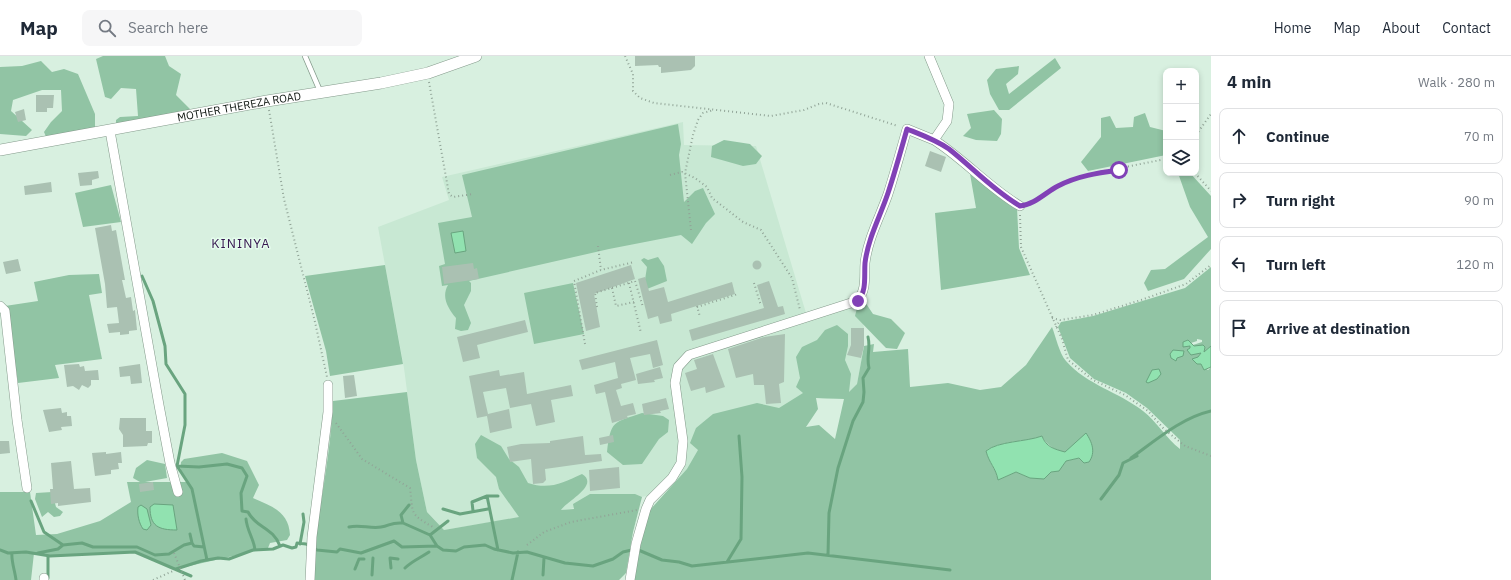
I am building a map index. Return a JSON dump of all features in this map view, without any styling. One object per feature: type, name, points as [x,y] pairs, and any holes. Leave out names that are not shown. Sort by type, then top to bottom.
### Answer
[{"type":"street","name":"MOTHER THEREZA ROAD","points":[[0,150],[267,101],[381,83],[428,73],[476,56]]},
{"type":"street","points":[[929,56],[949,104],[948,121],[934,140]]},
{"type":"street","points":[[630,580],[633,557],[646,509],[650,500],[672,478],[681,463],[683,441],[675,383],[678,367],[689,355],[853,303],[862,295],[869,244],[888,194],[907,129],[934,140],[949,150],[996,190],[1020,206]]},
{"type":"street","points":[[110,131],[160,412],[170,463],[178,492]]},
{"type":"street","points":[[0,306],[5,311],[17,420],[27,488]]},
{"type":"street","points":[[310,580],[312,537],[328,412],[328,385]]},
{"type":"lane","points":[[305,56],[321,92]]},
{"type":"path","points":[[626,56],[633,74],[633,91],[640,98],[654,104],[771,116],[804,110],[826,103],[907,129]]},
{"type":"path","points":[[428,73],[449,194],[453,197],[473,194]]},
{"type":"path","points":[[267,101],[284,199],[315,322],[328,385]]},
{"type":"path","points":[[691,230],[685,173],[693,135],[698,120],[703,113],[715,110]]},
{"type":"path","points":[[1199,131],[1211,114]]},
{"type":"path","points":[[1163,160],[1089,174],[1059,185],[1030,204],[1020,206],[1021,247],[1052,317],[1068,360],[1093,380],[1125,395],[1148,411],[1172,436],[1185,446],[1211,456]]},
{"type":"path","points":[[670,174],[682,172],[695,178],[707,187],[712,198],[743,222],[761,230],[792,278],[802,319]]},
{"type":"path","points":[[1198,176],[1211,192]]},
{"type":"path","points":[[598,246],[601,270]]},
{"type":"path","points":[[585,344],[574,281],[601,270],[634,262]]},
{"type":"path","points":[[1052,317],[1060,320],[1093,315],[1186,284],[1211,265]]},
{"type":"path","points":[[598,306],[595,293],[635,280],[643,307]]},
{"type":"path","points":[[629,283],[641,333]]},
{"type":"path","points":[[754,283],[761,306]]},
{"type":"path","points":[[612,287],[616,306],[634,302]]},
{"type":"path","points":[[700,317],[697,306],[738,294]]},
{"type":"path","points":[[1056,327],[1060,320]]},
{"type":"path","points":[[328,412],[362,459],[410,488],[412,510],[420,520],[433,527]]},
{"type":"path","points":[[527,545],[544,532],[571,522],[646,509]]},
{"type":"path","points":[[174,553],[185,580]]},
{"type":"path","points":[[153,580],[173,571]]},
{"type":"shaded area","points":[[103,56],[165,56],[169,66],[181,74],[176,95],[191,110],[116,126],[116,120],[120,117],[138,116],[136,89],[121,88],[111,99],[105,97],[96,59]]},
{"type":"shaded area","points":[[1055,58],[1061,68],[1009,110],[999,110],[990,94],[987,80],[996,69],[1019,66],[1018,74],[1006,84],[1009,94]]},
{"type":"shaded area","points":[[41,61],[52,72],[64,69],[78,74],[95,114],[95,127],[77,139],[47,139],[44,132],[62,111],[61,90],[42,90],[13,100],[11,111],[32,130],[26,136],[0,134],[0,67],[22,66]]},
{"type":"shaded area","points":[[994,110],[1002,119],[1001,134],[997,141],[976,140],[963,136],[971,128],[967,114]]},
{"type":"shaded area","points":[[1145,113],[1150,127],[1163,130],[1163,156],[1088,171],[1081,162],[1101,137],[1101,118],[1110,116],[1116,128],[1133,127],[1134,117]]},
{"type":"shaded area","points":[[683,122],[684,145],[756,146],[806,313],[849,301],[860,307],[864,328],[864,346],[857,384],[844,398],[816,398],[670,489],[647,496],[444,530],[427,512],[416,460],[404,368],[378,227],[449,200],[442,177]]},
{"type":"shaded area","points":[[678,124],[681,144],[679,155],[684,202],[695,191],[703,188],[715,214],[706,223],[692,244],[681,235],[609,249],[469,281],[471,283],[471,291],[464,305],[471,323],[468,330],[461,331],[455,329],[456,318],[450,310],[445,298],[448,285],[442,286],[439,266],[445,264],[438,223],[472,217],[462,175]]},
{"type":"shaded area","points":[[724,140],[750,144],[762,156],[756,164],[743,166],[711,157],[712,146]]},
{"type":"shaded area","points":[[970,174],[1017,208],[1019,248],[1030,275],[941,290],[935,213],[976,208]]},
{"type":"shaded area","points":[[1179,176],[1193,176],[1211,196],[1211,249],[1184,279],[1148,291],[1144,283],[1151,270],[1165,269],[1208,237],[1190,207]]},
{"type":"shaded area","points":[[111,185],[121,222],[83,227],[75,193]]},
{"type":"shaded area","points":[[463,231],[466,251],[455,253],[451,233]]},
{"type":"shaded area","points":[[658,257],[664,266],[667,281],[647,289],[644,286],[647,267],[641,260],[644,258],[648,260]]},
{"type":"shaded area","points":[[385,265],[403,364],[330,376],[326,351],[305,276]]},
{"type":"shaded area","points":[[1211,267],[1211,346],[1204,352],[1193,345],[1202,342],[1202,340],[1197,339],[1197,341],[1191,343],[1188,340],[1183,342],[1183,346],[1190,346],[1190,348],[1201,353],[1198,357],[1201,364],[1208,370],[1211,367],[1211,580],[635,580],[634,578],[640,543],[649,511],[687,469],[698,450],[690,443],[696,428],[713,414],[757,403],[779,408],[803,393],[796,387],[800,378],[796,357],[802,347],[817,340],[825,330],[837,325],[848,334],[848,346],[845,360],[851,374],[849,392],[857,384],[864,346],[874,344],[873,352],[908,349],[910,387],[948,383],[980,390],[1001,387],[1026,365],[1052,327],[1061,354],[1074,369],[1093,382],[1134,404],[1153,420],[1180,449],[1180,440],[1147,408],[1126,393],[1094,379],[1070,358],[1058,327],[1061,322],[1093,316],[1185,288]],"holes":[[[816,398],[844,399],[835,439],[819,425],[806,427],[818,409]],[[1042,436],[1050,446],[1078,458],[1066,461],[1059,470],[1030,478],[1016,472],[998,480],[996,472],[986,451],[1005,443]],[[1080,459],[1089,462],[1084,463]]]},
{"type":"shaded area","points":[[99,274],[102,293],[89,295],[102,359],[55,365],[59,378],[18,383],[7,309],[5,306],[38,301],[34,282],[69,275]]},
{"type":"shaded area","points":[[573,283],[584,334],[534,344],[524,293]]},
{"type":"shaded area","points":[[865,302],[873,314],[891,319],[905,333],[897,349],[886,348],[855,316],[858,304]]},
{"type":"shaded area","points":[[1188,340],[1194,346],[1203,345],[1205,347],[1204,352],[1211,346],[1211,367],[1204,370],[1201,364],[1197,364],[1192,359],[1198,357],[1201,353],[1191,355],[1187,350],[1190,346],[1183,347],[1183,342]]},
{"type":"shaded area","points":[[1173,350],[1184,351],[1183,356],[1177,358],[1176,361],[1171,358],[1170,354]]},
{"type":"shaded area","points":[[1159,369],[1161,374],[1157,379],[1148,383],[1146,382],[1152,370]]},
{"type":"shaded area","points":[[407,392],[416,460],[427,512],[444,530],[519,517],[499,489],[496,477],[477,458],[475,444],[481,435],[501,446],[509,459],[519,467],[528,483],[549,486],[562,483],[582,474],[587,478],[585,488],[561,510],[574,509],[573,504],[590,494],[635,494],[642,497],[633,532],[626,573],[619,580],[313,580],[314,545],[328,454],[333,401]]},
{"type":"shaded area","points":[[642,413],[663,416],[669,420],[668,432],[659,439],[642,464],[623,465],[607,452],[612,428],[619,421]]},
{"type":"shaded area","points":[[1086,433],[1093,451],[1089,462],[1084,463],[1079,458],[1066,461],[1059,471],[1051,472],[1044,479],[1030,478],[1016,472],[998,480],[996,472],[986,451],[1005,443],[1042,436],[1048,445],[1054,449],[1065,452]]},
{"type":"shaded area","points":[[222,453],[247,461],[259,485],[253,498],[273,507],[283,515],[289,527],[290,535],[287,540],[270,543],[268,548],[176,569],[135,552],[48,556],[34,553],[31,580],[0,580],[0,492],[30,492],[36,535],[57,534],[100,521],[131,502],[127,482],[140,482],[133,478],[136,468],[147,460],[165,464],[167,478],[145,482],[188,482],[180,471],[181,462],[184,459]]},
{"type":"shaded area","points":[[52,492],[56,507],[63,512],[60,516],[54,517],[48,512],[42,517],[35,499],[36,493]]},
{"type":"shaded area","points":[[154,504],[173,505],[177,530],[165,529],[156,526],[150,513],[150,507]]},
{"type":"shaded area","points":[[141,505],[147,509],[151,525],[147,530],[143,529],[140,524],[138,507]]},
{"type":"building","points":[[635,56],[695,56],[695,66],[691,70],[661,73],[661,67],[658,65],[635,66]]},
{"type":"building","points":[[36,95],[54,95],[53,108],[47,108],[47,112],[36,112]]},
{"type":"building","points":[[24,109],[26,120],[18,122],[15,112]]},
{"type":"building","points":[[930,151],[946,157],[941,172],[925,166]]},
{"type":"building","points":[[98,171],[99,178],[92,180],[92,185],[80,186],[78,173]]},
{"type":"building","points":[[51,182],[52,192],[25,195],[24,186]]},
{"type":"building","points":[[111,225],[112,231],[116,230],[125,280],[122,280],[126,298],[131,297],[133,311],[135,310],[137,330],[129,331],[129,334],[120,335],[120,332],[109,333],[107,324],[119,323],[117,307],[107,308],[105,284],[95,228]]},
{"type":"building","points":[[18,259],[21,271],[6,274],[3,262]]},
{"type":"building","points":[[755,261],[759,261],[761,265],[759,269],[755,269],[753,267],[753,263]]},
{"type":"building","points":[[473,263],[474,269],[477,268],[479,279],[444,284],[442,267]]},
{"type":"building","points":[[631,265],[635,279],[594,294],[600,327],[586,331],[576,283]]},
{"type":"building","points":[[645,277],[649,291],[664,287],[668,302],[732,282],[735,294],[671,314],[672,321],[660,324],[658,316],[648,319],[638,279]]},
{"type":"building","points":[[769,281],[778,307],[783,306],[785,314],[692,341],[689,330],[764,308],[757,285]]},
{"type":"building","points":[[525,320],[528,332],[477,345],[480,358],[463,362],[457,337]]},
{"type":"building","points":[[851,328],[864,328],[864,346],[861,358],[847,355],[851,345]]},
{"type":"building","points":[[785,334],[784,382],[779,384],[781,403],[766,404],[764,385],[754,385],[753,374],[736,378],[728,349],[764,337]]},
{"type":"building","points":[[657,340],[663,365],[653,368],[650,354],[630,358],[636,380],[621,384],[622,388],[616,390],[621,406],[633,403],[636,414],[627,416],[628,418],[612,423],[605,392],[596,394],[594,385],[618,378],[615,362],[582,370],[579,360]]},
{"type":"building","points":[[713,354],[725,387],[706,393],[705,387],[691,391],[685,373],[697,369],[694,360]]},
{"type":"building","points":[[79,364],[80,367],[84,366],[85,371],[98,370],[99,380],[91,380],[91,385],[88,388],[82,385],[79,390],[73,386],[67,387],[64,365]]},
{"type":"building","points":[[140,364],[142,383],[131,384],[130,376],[120,377],[119,367]]},
{"type":"building","points":[[660,367],[663,378],[654,380],[655,382],[638,384],[636,374]]},
{"type":"building","points":[[499,370],[500,376],[524,372],[527,394],[571,385],[573,396],[551,400],[555,422],[536,426],[531,404],[510,408],[506,388],[483,392],[488,414],[509,409],[512,428],[490,433],[487,416],[477,418],[469,376]]},
{"type":"building","points":[[354,375],[357,396],[345,398],[343,376]]},
{"type":"building","points":[[666,398],[669,409],[660,411],[661,413],[644,415],[642,404]]},
{"type":"building","points":[[61,408],[62,413],[67,412],[67,416],[71,416],[72,426],[61,427],[62,430],[49,432],[43,410]]},
{"type":"building","points":[[120,418],[146,418],[146,431],[152,431],[152,443],[148,443],[147,446],[123,447],[123,435],[119,429]]},
{"type":"building","points":[[613,435],[614,442],[600,445],[599,438]]},
{"type":"building","points":[[583,436],[585,455],[601,454],[602,461],[545,469],[546,480],[543,483],[533,484],[531,459],[510,462],[507,447],[521,444],[550,443],[550,441]]},
{"type":"building","points":[[0,441],[9,441],[10,453],[0,454]]},
{"type":"building","points":[[106,452],[106,454],[121,452],[122,463],[118,463],[119,469],[111,470],[111,474],[95,476],[92,453]]},
{"type":"building","points":[[71,461],[74,489],[90,488],[91,502],[58,506],[58,503],[51,504],[50,489],[53,489],[51,463]]},
{"type":"building","points":[[619,467],[620,488],[590,491],[589,470]]},
{"type":"building","points":[[153,482],[154,490],[140,492],[139,484]]},
{"type":"waterway","points":[[142,276],[153,301],[165,346],[166,364],[185,394],[185,425],[177,466],[192,489],[207,560]]},
{"type":"waterway","points":[[828,555],[829,513],[838,468],[853,421],[863,402],[863,378],[869,368],[868,337]]},
{"type":"waterway","points":[[1101,499],[1119,475],[1123,463],[1137,456],[1131,458],[1179,424],[1200,414],[1211,411]]},
{"type":"waterway","points":[[727,562],[741,539],[742,477],[739,436]]},
{"type":"waterway","points":[[177,466],[199,467],[227,464],[242,468],[247,476],[241,493],[242,511],[248,512],[255,521],[269,531],[280,546]]},
{"type":"waterway","points":[[487,496],[498,550]]},
{"type":"waterway","points":[[473,511],[472,502],[487,496],[498,496]]},
{"type":"waterway","points":[[31,501],[44,532],[63,545]]},
{"type":"waterway","points":[[409,505],[401,515],[403,523],[430,535],[437,546]]},
{"type":"waterway","points":[[443,509],[460,514],[488,509]]},
{"type":"waterway","points":[[300,544],[304,522],[303,514]]},
{"type":"waterway","points":[[246,519],[255,550]]},
{"type":"waterway","points":[[430,535],[448,521]]},
{"type":"waterway","points":[[349,527],[377,527],[395,523],[403,523]]},
{"type":"waterway","points":[[190,534],[192,543]]},
{"type":"waterway","points":[[176,569],[201,561],[218,558],[229,559],[253,550],[273,549],[283,545],[292,548],[296,547],[297,543],[306,544],[317,550],[337,552],[340,549],[361,553],[394,541],[402,547],[437,546],[443,550],[456,551],[464,547],[485,545],[494,549],[513,553],[527,552],[565,563],[593,566],[613,559],[623,552],[636,549],[662,560],[679,562],[692,566],[808,553],[950,570]]},
{"type":"waterway","points":[[38,553],[58,549],[63,545],[82,543],[93,547],[137,547],[155,555],[169,554],[184,545],[192,543],[194,546],[204,547]]},
{"type":"waterway","points":[[0,550],[8,553],[26,552],[50,556],[135,552],[191,576]]},
{"type":"waterway","points":[[405,568],[413,561],[429,552]]},
{"type":"waterway","points":[[512,580],[518,552]]},
{"type":"waterway","points":[[12,553],[16,580]]},
{"type":"waterway","points":[[48,556],[48,578]]},
{"type":"waterway","points":[[372,575],[373,558]]},
{"type":"waterway","points":[[391,568],[390,558],[398,559]]},
{"type":"waterway","points":[[543,575],[544,558]]},
{"type":"waterway","points":[[355,569],[359,559],[364,559]]},
{"type":"district","name":"KININYA","points":[[241,243]]},
{"type":"route","points":[[858,301],[862,295],[864,285],[865,263],[869,244],[888,194],[907,129],[934,140],[949,150],[1006,198],[1020,206],[1030,204],[1059,185],[1089,174],[1119,170]]}]
